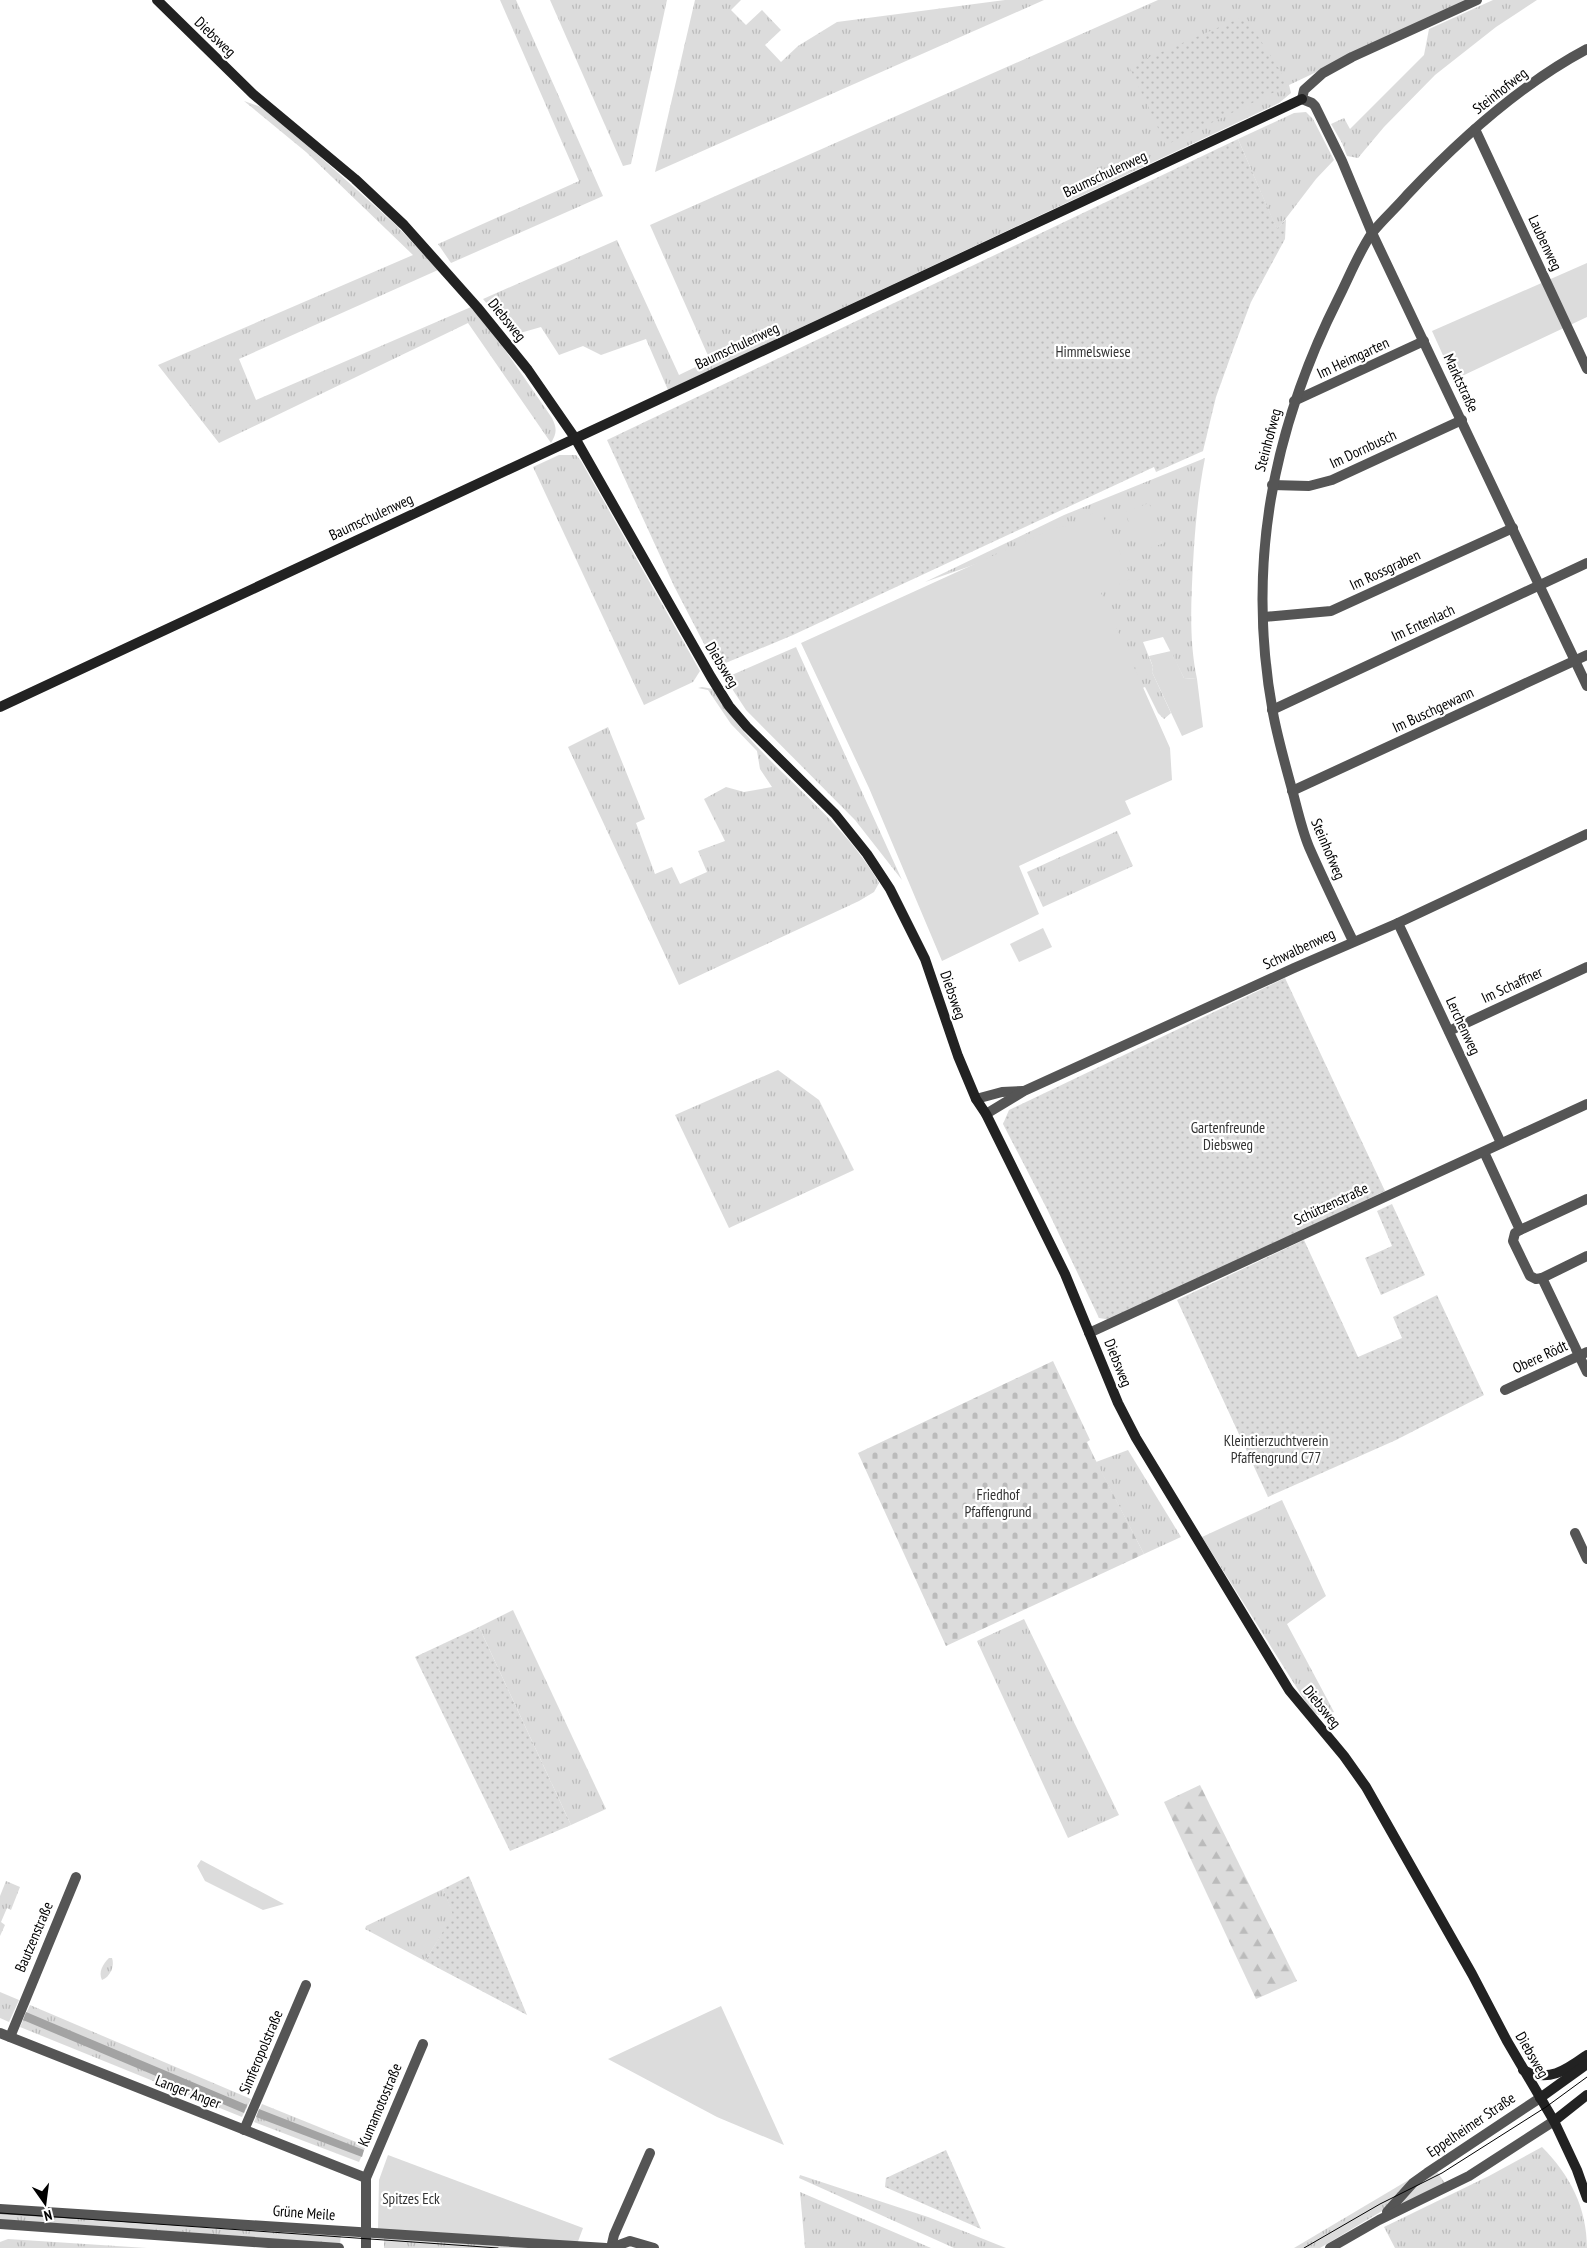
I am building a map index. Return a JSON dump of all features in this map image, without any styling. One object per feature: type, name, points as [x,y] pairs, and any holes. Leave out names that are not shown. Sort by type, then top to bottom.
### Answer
[{"type":"main road","name":"Diebsweg","points":[[156,0],[253,94],[355,179],[404,225],[483,314],[528,370],[575,438],[729,706],[776,757],[836,814],[867,854],[891,892],[925,959],[958,1056],[976,1099],[990,1111],[1065,1274],[1118,1403],[1136,1438],[1289,1690],[1344,1756],[1366,1787],[1472,1974],[1523,2070],[1554,2121],[1577,2170],[1587,2198]]},
{"type":"main road","name":"Baumschulenweg","points":[[0,707],[1302,99]]},
{"type":"main road","points":[[1523,2070],[1537,2075],[1552,2076],[1568,2069],[1587,2055]]},
{"type":"main road","name":"Eppelheimer Straße","points":[[1540,2098],[1587,2064]]},
{"type":"main road","name":"Eppelheimer Straße","points":[[1554,2121],[1587,2095]]},
{"type":"street","name":"Baumschulenweg","points":[[1302,99],[1304,90],[1323,73],[1352,57],[1477,0]]},
{"type":"street","name":"Steinhofweg","points":[[1353,941],[1309,847],[1297,813],[1272,710],[1264,617],[1263,576],[1272,485],[1281,444],[1294,402],[1317,341],[1372,233],[1426,176],[1475,129],[1521,92],[1586,53]]},
{"type":"street","name":"Marktstraße","points":[[1302,99],[1312,103],[1318,112],[1342,161],[1372,233],[1587,686]]},
{"type":"street","name":"Laubenweg","points":[[1475,129],[1587,369]]},
{"type":"street","name":"Im Heimgarten","points":[[1294,402],[1424,341]]},
{"type":"street","name":"Im Dornbusch","points":[[1272,485],[1309,486],[1332,480],[1462,420]]},
{"type":"street","name":"Im Rossgraben","points":[[1264,617],[1331,610],[1513,528]]},
{"type":"street","name":"Im Entenlach","points":[[1272,710],[1587,563]]},
{"type":"street","name":"Im Buschgewann","points":[[1292,792],[1587,655]]},
{"type":"street","name":"Schwalbenweg","points":[[990,1111],[1024,1092],[1353,941],[1398,923],[1587,834]]},
{"type":"street","name":"Lerchenweg","points":[[1398,923],[1501,1143]]},
{"type":"street","name":"Im Schaffner","points":[[1449,1031],[1587,967]]},
{"type":"street","name":"Schwalbenweg","points":[[976,1099],[1002,1092],[1024,1092]]},
{"type":"street","name":"Schützenstraße","points":[[1090,1333],[1587,1104]]},
{"type":"street","points":[[1484,1152],[1520,1230]]},
{"type":"street","points":[[1587,1200],[1520,1230],[1515,1233],[1513,1240],[1530,1276],[1536,1279],[1542,1278],[1587,1256]]},
{"type":"street","points":[[1542,1278],[1583,1354],[1587,1372]]},
{"type":"street","name":"Obere Rödt","points":[[1505,1390],[1583,1354]]},
{"type":"street","points":[[1575,1533],[1587,1559]]},
{"type":"street","name":"Bautzenstraße","points":[[5,2035],[76,1877]]},
{"type":"street","name":"Simferopolstraße","points":[[244,2130],[306,1985]]},
{"type":"street","name":"Langer Anger","points":[[5,2035],[366,2178]]},
{"type":"street","name":"Kumamotostraße","points":[[366,2178],[423,2044]]},
{"type":"street","name":"Eppelheimer Straße","points":[[1379,2220],[1413,2183],[1427,2172],[1540,2098]]},
{"type":"street","name":"Eppelheimer Straße","points":[[1330,2248],[1379,2220],[1469,2176],[1554,2121]]},
{"type":"street","points":[[611,2248],[614,2235],[650,2153]]},
{"type":"street","points":[[366,2178],[366,2248]]},
{"type":"street","name":"Grüne Meile","points":[[0,2208],[606,2248]]},
{"type":"street","points":[[0,2224],[339,2248]]},
{"type":"street","points":[[611,2248],[630,2241],[654,2248]]},
{"type":"green space","points":[[500,0],[516,0],[603,196],[451,263],[438,244],[579,181]]},
{"type":"green space","points":[[550,0],[667,0],[631,164],[623,166]]},
{"type":"green space","points":[[695,0],[741,0],[731,10],[746,25],[762,10],[781,30],[765,45],[781,62],[798,46],[837,22],[1005,0],[1044,0],[655,172]]},
{"type":"green space","points":[[1158,0],[1469,0],[1289,85],[1291,93],[1279,103],[668,390],[646,339],[601,355],[583,346],[559,355],[541,327],[513,335],[483,299],[617,240],[679,375],[710,360],[650,225]]},
{"type":"green space","points":[[1493,0],[1537,0],[1496,27],[1435,75],[1384,127],[1358,158],[1347,156],[1331,124],[1344,118],[1350,129],[1424,55],[1429,29]]},
{"type":"green space","points":[[1245,16],[1289,85],[1166,145],[1129,66]]},
{"type":"green space","points":[[244,101],[261,107],[307,145],[397,226],[438,270],[239,359],[256,400],[471,307],[505,350],[552,418],[556,430],[551,443],[468,323],[219,443],[158,365],[413,255],[306,152]]},
{"type":"green space","points":[[1306,112],[1313,119],[1334,160],[1316,179],[1277,230],[1238,139],[1294,113]]},
{"type":"green space","name":"Himmelswiese","points":[[1238,139],[1277,229],[1286,219],[1285,239],[1251,302],[1216,397],[1203,451],[1156,472],[1154,467],[793,635],[716,667],[674,586],[607,440]]},
{"type":"green space","points":[[1587,263],[1587,317],[1462,376],[1451,373],[1432,331]]},
{"type":"green space","points":[[559,455],[576,455],[581,461],[700,671],[693,682],[644,705],[533,467]]},
{"type":"green space","points":[[1205,458],[1197,511],[1192,593],[1191,622],[1194,665],[1197,679],[1184,678],[1163,637],[1143,642],[1153,667],[1152,672],[1171,713],[1164,719],[1158,713],[1145,687],[1129,693],[1016,550],[925,582],[1064,515]]},
{"type":"green space","points":[[1149,503],[1164,543],[1140,552],[1125,512]]},
{"type":"green space","points":[[1100,510],[1132,578],[1101,593],[1170,748],[1172,780],[1125,801],[1131,814],[1019,866],[1039,914],[942,961],[869,788],[801,643],[1054,528],[1066,526]]},
{"type":"green space","points":[[796,647],[902,880],[855,820],[746,710],[725,678]]},
{"type":"green space","points":[[1171,651],[1184,678],[1197,679],[1203,727],[1182,736],[1152,672],[1153,667],[1149,656]]},
{"type":"green space","points":[[698,688],[713,689],[731,716],[751,740],[841,832],[861,856],[879,883],[874,892],[859,901],[679,985],[568,747],[608,727],[645,819],[636,823],[655,874],[672,867],[680,884],[707,872],[698,851],[725,841],[704,799],[726,787],[744,792],[772,787],[760,769],[757,751],[731,724],[708,690]]},
{"type":"green space","points":[[1117,831],[1133,866],[1043,907],[1027,872]]},
{"type":"green space","points":[[1043,928],[1052,947],[1019,962],[1010,944]]},
{"type":"green space","name":"Gartenfreunde Diebsweg","points":[[1285,978],[1385,1191],[1112,1320],[1099,1318],[1047,1209],[1003,1124],[1009,1110]]},
{"type":"green space","points":[[778,1070],[819,1100],[854,1170],[729,1228],[675,1115]]},
{"type":"green space","points":[[1392,1204],[1425,1275],[1381,1295],[1365,1258],[1392,1246],[1377,1211]]},
{"type":"green space","name":"Kleintierzuchtverein Pfaffengrund C77","points":[[1304,1240],[1358,1357],[1402,1338],[1393,1317],[1437,1295],[1484,1395],[1396,1440],[1268,1497],[1177,1300]]},
{"type":"green space","name":"Friedhof Pfaffengrund","points":[[1053,1361],[1090,1440],[1087,1442],[1094,1457],[1144,1554],[946,1646],[858,1453]]},
{"type":"green space","points":[[1128,1450],[1181,1537],[1144,1554],[1096,1462]]},
{"type":"green space","points":[[1282,1500],[1326,1596],[1287,1624],[1334,1712],[1319,1715],[1312,1712],[1202,1537]]},
{"type":"green space","points":[[513,1610],[606,1809],[571,1825],[479,1627]]},
{"type":"green space","points":[[1024,1619],[1119,1815],[1068,1838],[977,1641]]},
{"type":"green space","points":[[479,1627],[571,1825],[510,1851],[415,1657]]},
{"type":"green space","points":[[1200,1785],[1297,1981],[1256,1999],[1164,1802]]},
{"type":"green space","points":[[201,1860],[284,1904],[263,1910],[205,1881],[197,1866]]},
{"type":"green space","points":[[469,1876],[527,2015],[425,1961],[453,1915],[443,1889]]},
{"type":"green space","points":[[6,1881],[20,1887],[11,1910],[7,1908],[1,1922],[5,1925],[0,1936],[0,1896]]},
{"type":"green space","points":[[443,1889],[454,1915],[425,1961],[365,1929],[366,1926]]},
{"type":"green space","points":[[109,1958],[112,1958],[113,1961],[112,1968],[109,1974],[102,1980],[102,1968]]},
{"type":"green space","points":[[0,1992],[19,2000],[9,2022],[0,2018]]},
{"type":"green space","points":[[30,2005],[251,2099],[242,2117],[20,2027]]},
{"type":"green space","points":[[721,2006],[784,2145],[717,2117],[608,2059]]},
{"type":"green space","points":[[262,2104],[366,2146],[359,2162],[254,2122]]},
{"type":"green space","points":[[1542,2147],[1561,2169],[1575,2193],[1584,2219],[1587,2248],[1395,2248],[1384,2227],[1489,2176]]},
{"type":"green space","points":[[946,2150],[981,2229],[885,2187],[886,2178]]},
{"type":"green space","name":"Spitzes Eck","points":[[388,2155],[583,2228],[577,2244],[378,2229],[379,2180]]},
{"type":"green space","points":[[1435,2169],[1445,2183],[1398,2206],[1407,2193]]},
{"type":"green space","points":[[800,2175],[928,2217],[1006,2248],[954,2248],[799,2178]]},
{"type":"green space","points":[[1417,2175],[1382,2211],[1320,2248],[1294,2248]]},
{"type":"green space","points":[[800,2192],[931,2248],[805,2248]]},
{"type":"green space","points":[[0,2210],[341,2234],[340,2244],[0,2221]]},
{"type":"green space","points":[[384,2235],[557,2248],[384,2248]]},
{"type":"green space","points":[[8,2239],[147,2248],[0,2248],[0,2242]]},
{"type":"shaded area","points":[[26,2012],[247,2105],[244,2113],[23,2020]]},
{"type":"shaded area","points":[[259,2109],[364,2150],[362,2157],[256,2117]]},
{"type":"tram line","points":[[1304,2248],[1380,2204],[1442,2173],[1546,2107],[1587,2077]]},
{"type":"tram line","points":[[0,2213],[498,2248]]}]
